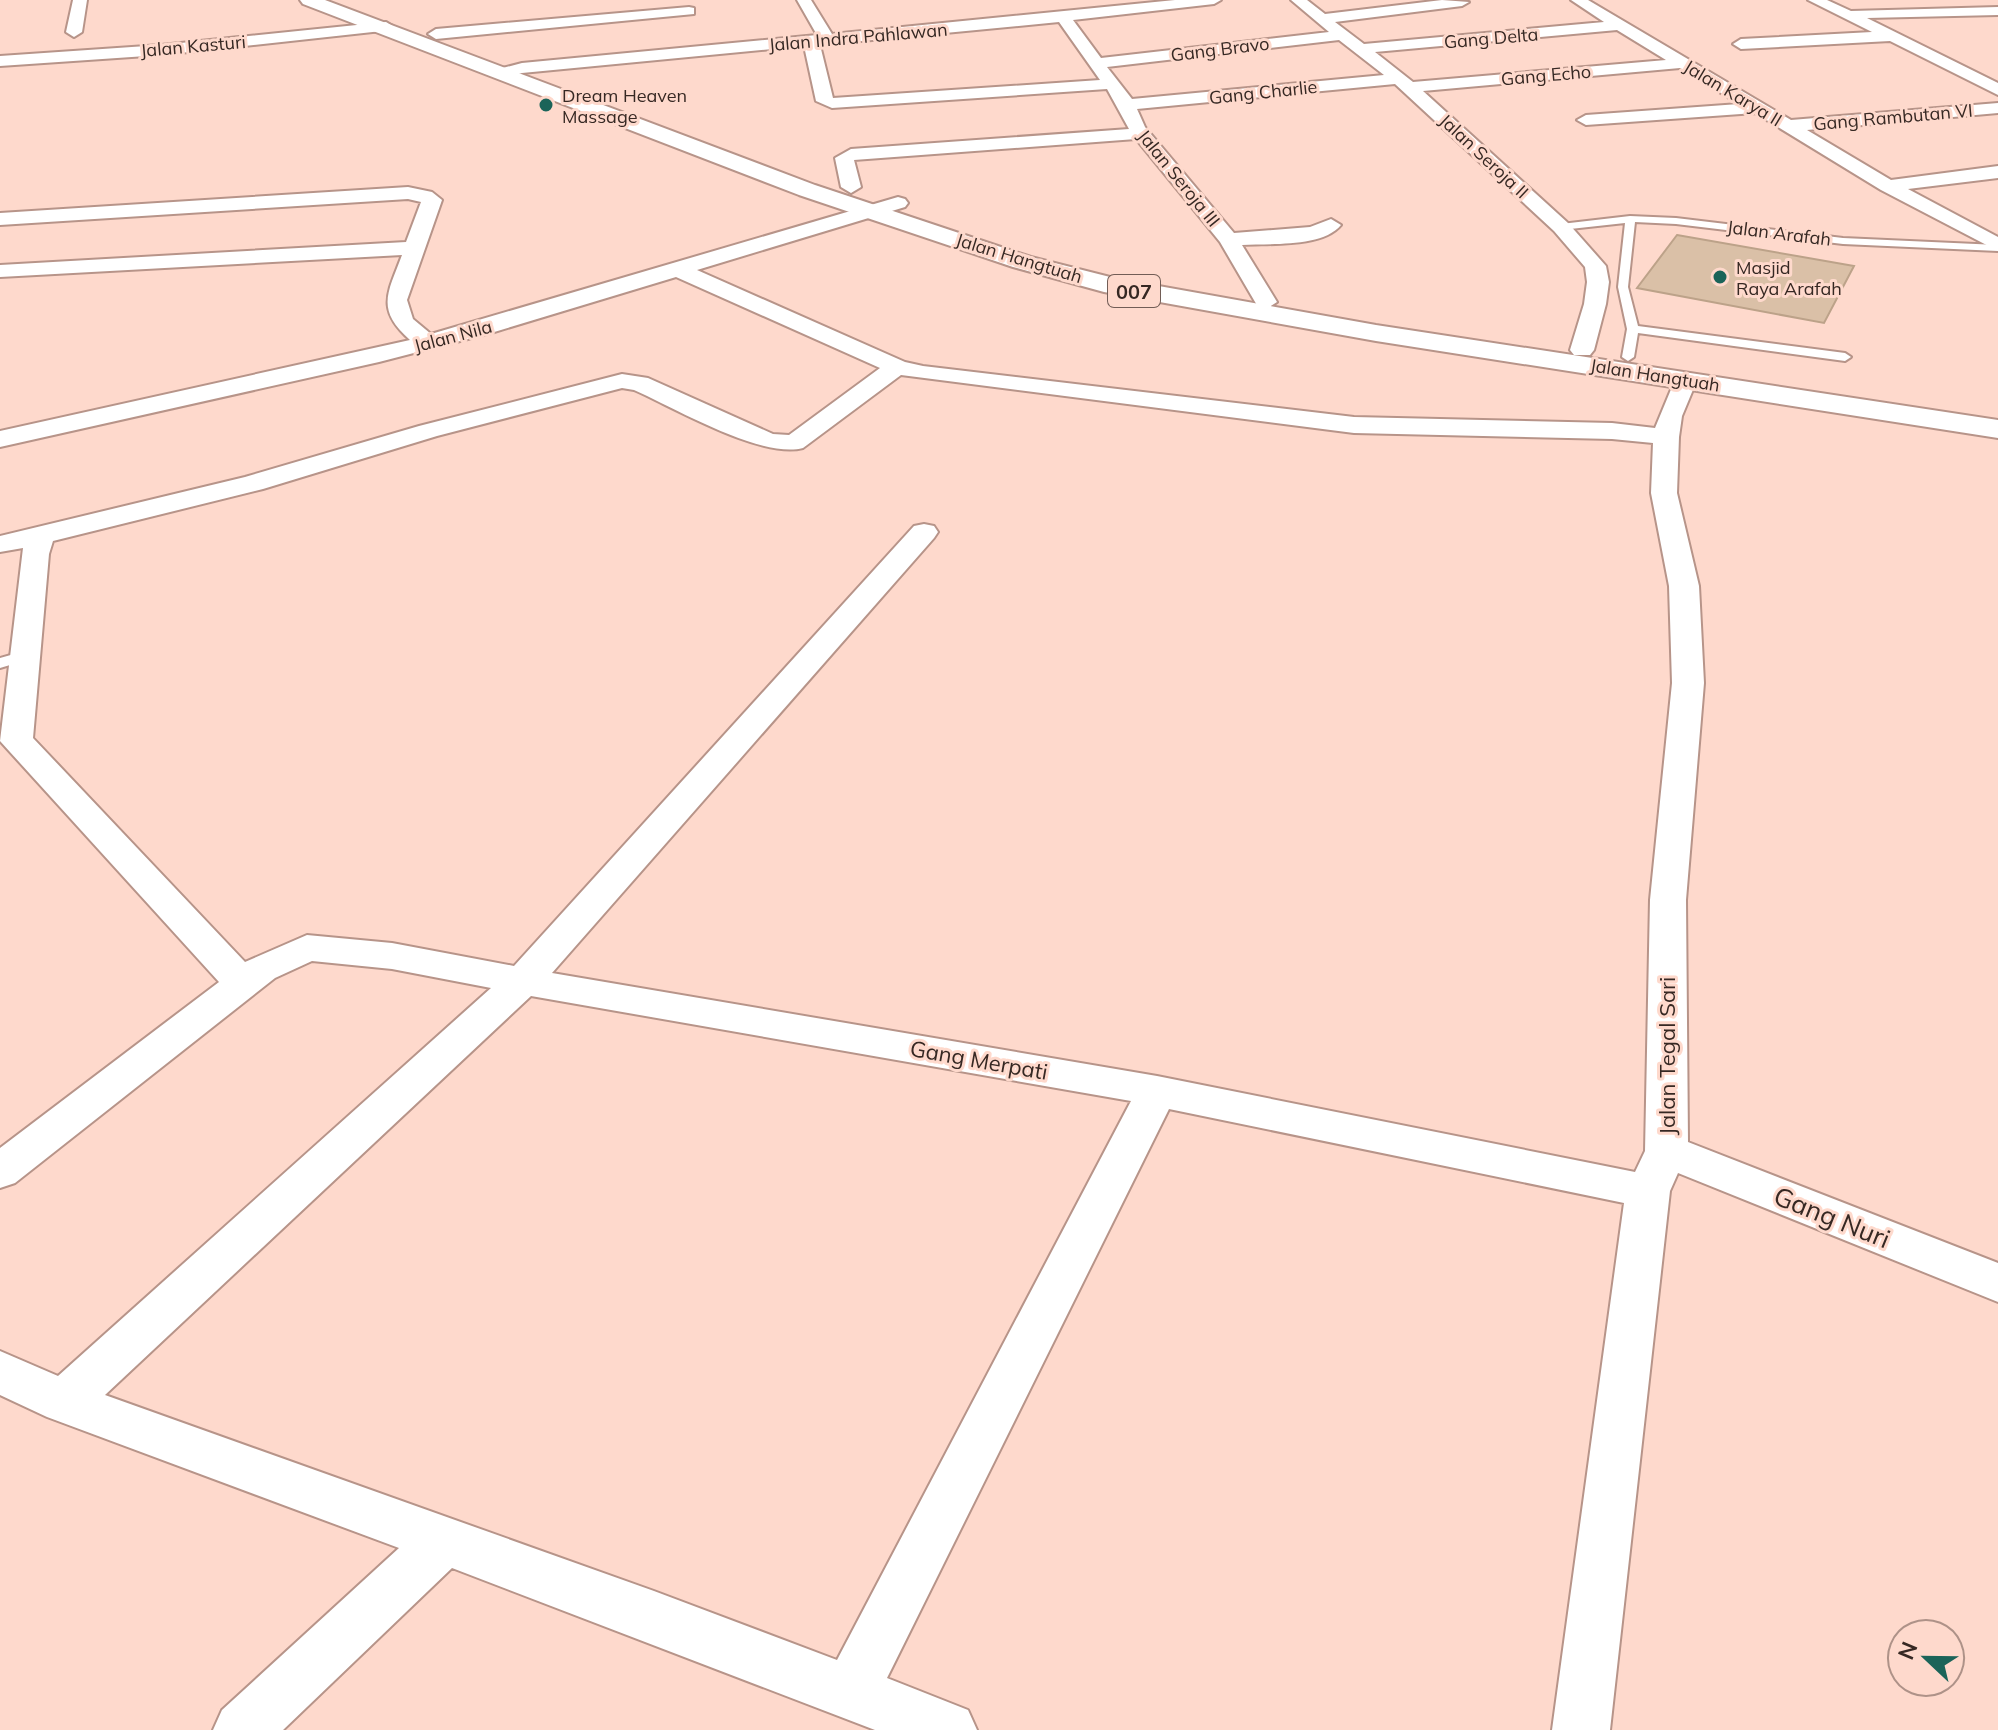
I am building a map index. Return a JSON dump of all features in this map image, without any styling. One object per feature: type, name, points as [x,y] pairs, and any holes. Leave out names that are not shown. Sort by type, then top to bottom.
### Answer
[{"type":"highway","name":"Jalan Hangtuah","points":[[309,0],[851,187],[887,207],[1022,262],[1113,286],[1382,327],[1685,380],[1998,429]]},
{"type":"highway","name":"Jalan Hangtuah","points":[[347,0],[436,34],[512,71],[807,190],[887,207],[1048,255],[1185,289],[1266,302],[1382,327],[1582,350],[1998,414]]},
{"type":"street","points":[[74,32],[80,0]]},
{"type":"street","points":[[804,0],[819,40],[819,86],[825,101],[832,103],[1111,84]]},
{"type":"street","points":[[1088,0],[1102,13]]},
{"type":"street","name":"Jalan Indra Pahlawan","points":[[512,71],[692,25],[819,40],[1009,16],[1063,17],[1214,0]]},
{"type":"street","name":"Jalan Seroja II","points":[[1298,0],[1404,83],[1561,227],[1595,266],[1595,304],[1582,350]]},
{"type":"street","name":"Jalan Karya II","points":[[1578,0],[1888,186],[1998,246]]},
{"type":"street","points":[[1815,0],[1850,14],[1998,90]]},
{"type":"street","points":[[1321,19],[1462,2]]},
{"type":"street","points":[[1850,14],[1998,11]]},
{"type":"street","name":"Jalan Seroja III","points":[[1063,17],[1069,41],[1097,63],[1127,105],[1134,124],[1229,240],[1266,302]]},
{"type":"street","points":[[436,34],[692,25]]},
{"type":"street","name":"Gang Delta","points":[[1361,49],[1622,25]]},
{"type":"street","name":"Jalan Kasturi","points":[[0,61],[161,50],[386,27]]},
{"type":"street","name":"Gang Bravo","points":[[1097,63],[1343,35]]},
{"type":"street","points":[[1741,44],[1893,36]]},
{"type":"street","name":"Gang Echo","points":[[1404,83],[1682,63]]},
{"type":"street","name":"Gang Charlie","points":[[1127,105],[1404,83]]},
{"type":"street","points":[[1586,120],[1758,108]]},
{"type":"street","name":"Gang Rambutan VI","points":[[1789,126],[1998,108]]},
{"type":"street","points":[[851,187],[844,158],[851,155],[1143,133]]},
{"type":"street","points":[[1888,186],[1998,172]]},
{"type":"street","points":[[0,219],[408,193],[425,196],[432,200],[396,300],[403,322],[427,343]]},
{"type":"street","name":"Jalan Nila","points":[[0,439],[427,343],[887,207]]},
{"type":"street","points":[[1229,240],[1314,233],[1331,225]]},
{"type":"street","points":[[0,271],[415,248]]},
{"type":"street","points":[[677,269],[897,367],[1354,425],[1612,431],[1666,437]]},
{"type":"street","points":[[0,544],[254,483],[428,431],[622,381],[639,383],[768,441],[794,443],[897,367]]},
{"type":"street","name":"Jalan Tegal Sari","points":[[1581,1730],[1648,1191],[1667,1151],[1668,900],[1688,683],[1684,586],[1664,493],[1666,437],[1670,416],[1685,380]]},
{"type":"street","points":[[64,1402],[523,981],[924,532]]},
{"type":"street","points":[[0,1171],[242,983],[16,740],[13,660],[41,536]]},
{"type":"street","name":"Gang Merpati","points":[[242,983],[261,969],[307,948],[392,956],[1157,1091],[1648,1191]]},
{"type":"street","points":[[850,1693],[1157,1091]]},
{"type":"street","name":"Gang Nuri","points":[[1667,1151],[1998,1283]]},
{"type":"street","points":[[0,1372],[64,1402],[654,1617],[948,1730]]},
{"type":"street","points":[[242,1730],[444,1541]]},
{"type":"lane","name":"Jalan Arafah","points":[[1561,227],[1630,219],[1676,221],[1843,241],[1998,246]]},
{"type":"lane","points":[[1628,357],[1633,329],[1623,287],[1630,219]]},
{"type":"lane","points":[[1633,329],[1845,357]]},
{"type":"building","points":[[1677,235],[1854,266],[1824,323],[1637,288]]},
{"type":"place","name":"Dream Heaven Massage","points":[[546,105]]},
{"type":"place","name":"Masjid Raya Arafah","points":[[1720,277]]}]
